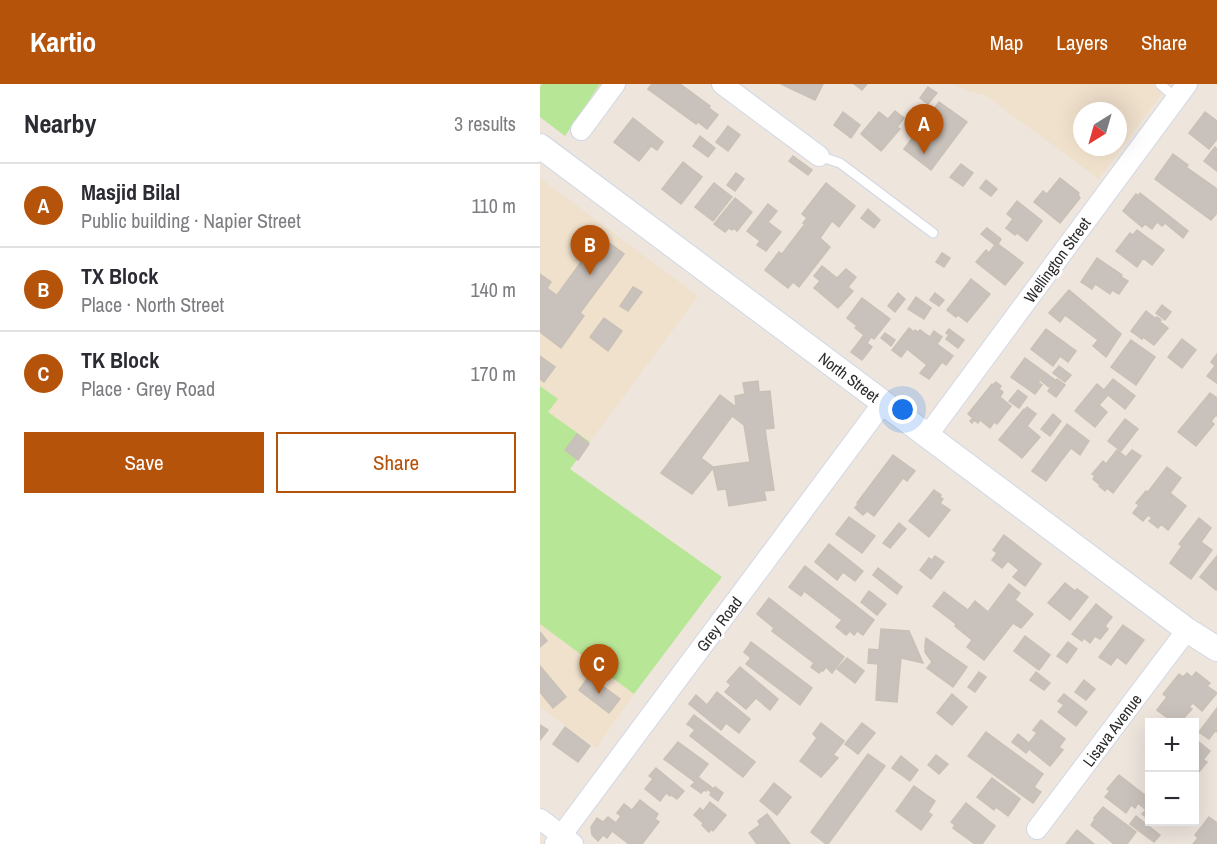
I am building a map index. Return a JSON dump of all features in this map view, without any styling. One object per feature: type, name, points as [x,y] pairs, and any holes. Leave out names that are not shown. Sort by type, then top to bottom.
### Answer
[{"type":"street","points":[[580,130],[615,84]]},
{"type":"street","points":[[722,84],[819,156]]},
{"type":"street","name":"Wellington Street","points":[[927,436],[1182,91]]},
{"type":"street","name":"North Street","points":[[540,146],[1187,630],[1217,649]]},
{"type":"street","name":"Grey Road","points":[[563,841],[883,403]]},
{"type":"street","name":"Lisava Avenue","points":[[1037,829],[1187,630]]},
{"type":"street","points":[[540,819],[563,841]]},
{"type":"lane","points":[[1160,84],[1182,91]]},
{"type":"lane","points":[[819,156],[840,163],[933,233]]},
{"type":"shaded area","points":[[953,84],[1169,84],[1127,141],[1127,102],[1073,102],[1073,156],[1116,156],[1099,179],[984,95],[970,92]]},
{"type":"shaded area","points":[[540,178],[698,296],[590,442],[548,412],[557,399],[540,386]]},
{"type":"shaded area","points":[[540,624],[634,694],[596,748],[540,707]]},
{"type":"green space","points":[[542,84],[600,84],[565,136],[540,117],[540,87]]},
{"type":"green space","points":[[540,386],[558,399],[548,412],[590,442],[570,469],[722,577],[634,694],[540,624]]},
{"type":"building","points":[[652,84],[680,84],[710,106],[709,108],[718,115],[707,129],[698,122],[696,124],[648,89]]},
{"type":"building","points":[[781,84],[823,84],[815,100]]},
{"type":"building","points":[[854,84],[867,84],[862,90]]},
{"type":"building","points":[[928,87],[937,93],[928,104],[920,98]]},
{"type":"building","points":[[939,102],[967,122],[931,170],[904,149]]},
{"type":"building","points":[[895,111],[904,118],[897,127],[900,129],[881,151],[861,134],[879,112],[888,119]]},
{"type":"building","points":[[843,112],[860,125],[851,138],[834,125]]},
{"type":"building","points":[[1205,112],[1217,121],[1217,139],[1209,149],[1189,133]]},
{"type":"building","points":[[633,118],[663,142],[657,150],[651,146],[639,161],[614,142]]},
{"type":"building","points":[[728,126],[740,135],[728,151],[716,142]]},
{"type":"building","points":[[700,136],[715,148],[708,157],[693,146]]},
{"type":"building","points":[[1215,147],[1217,149],[1217,171],[1204,161]]},
{"type":"building","points":[[1173,154],[1188,165],[1186,167],[1217,189],[1217,213],[1211,220],[1155,179]]},
{"type":"building","points":[[793,156],[812,170],[808,175],[789,161]]},
{"type":"building","points":[[683,162],[702,177],[681,204],[662,189]]},
{"type":"building","points":[[961,164],[973,173],[963,186],[950,177]]},
{"type":"building","points":[[736,173],[744,179],[735,191],[727,185]]},
{"type":"building","points":[[1060,178],[1079,193],[1080,198],[1060,223],[1034,202],[1043,191],[1047,194]]},
{"type":"building","points":[[986,180],[997,189],[991,196],[980,188]]},
{"type":"building","points":[[714,183],[732,197],[713,221],[695,207]]},
{"type":"building","points":[[826,183],[855,206],[839,227],[832,221],[820,238],[830,247],[799,287],[793,282],[788,288],[765,270],[779,252],[782,254],[805,224],[803,223],[807,218],[802,214]]},
{"type":"building","points":[[1140,193],[1188,231],[1183,238],[1165,223],[1162,226],[1157,222],[1152,229],[1145,224],[1142,227],[1123,211],[1136,194],[1138,196]]},
{"type":"building","points":[[735,198],[752,212],[737,231],[729,228],[725,232],[714,224]]},
{"type":"building","points":[[1017,201],[1042,221],[1027,241],[1006,228],[1013,219],[1007,214]]},
{"type":"building","points":[[768,204],[777,211],[768,222],[781,232],[766,251],[757,245],[760,241],[747,231]]},
{"type":"building","points":[[868,209],[880,220],[874,228],[861,218]]},
{"type":"building","points":[[987,228],[1001,239],[998,244],[1023,263],[1005,285],[976,262],[986,250],[989,253],[995,245],[981,234]]},
{"type":"building","points":[[1137,230],[1164,250],[1152,265],[1143,258],[1137,267],[1116,251],[1130,233],[1133,235]]},
{"type":"building","points":[[600,236],[624,254],[580,313],[557,295]]},
{"type":"building","points":[[942,253],[950,258],[944,267],[936,262]]},
{"type":"building","points":[[1097,258],[1128,281],[1119,294],[1112,290],[1110,294],[1095,284],[1092,289],[1081,282]]},
{"type":"building","points":[[822,266],[837,278],[846,269],[856,277],[848,287],[853,291],[838,308],[814,288],[820,281],[814,276]]},
{"type":"building","points":[[540,274],[551,282],[547,288],[584,316],[561,348],[540,332]]},
{"type":"building","points":[[971,279],[990,294],[967,322],[947,310]]},
{"type":"building","points":[[633,287],[642,292],[628,311],[620,306]]},
{"type":"building","points":[[1069,290],[1121,334],[1106,357],[1093,346],[1098,340],[1065,315],[1060,322],[1049,313]]},
{"type":"building","points":[[898,293],[905,299],[895,312],[888,306]]},
{"type":"building","points":[[935,293],[944,300],[939,306],[930,300]]},
{"type":"building","points":[[916,297],[931,308],[924,319],[908,309]]},
{"type":"building","points":[[862,298],[890,319],[874,339],[871,337],[867,343],[872,347],[862,360],[851,352],[864,335],[847,318]]},
{"type":"building","points":[[1162,305],[1171,312],[1165,320],[1156,313]]},
{"type":"building","points":[[1146,311],[1161,320],[1159,321],[1168,328],[1154,345],[1131,331]]},
{"type":"building","points":[[604,318],[622,331],[608,351],[590,337]]},
{"type":"building","points":[[909,328],[914,332],[920,330],[930,337],[934,331],[942,337],[937,344],[953,356],[946,365],[942,362],[929,379],[920,373],[927,365],[907,349],[901,357],[892,350]]},
{"type":"building","points":[[949,329],[964,340],[958,348],[946,339]]},
{"type":"building","points":[[1046,329],[1076,351],[1068,362],[1060,356],[1053,366],[1031,349]]},
{"type":"building","points":[[885,333],[895,340],[891,346],[881,338]]},
{"type":"building","points":[[1182,339],[1196,350],[1182,368],[1168,357]]},
{"type":"building","points":[[1131,340],[1155,357],[1136,385],[1111,367]]},
{"type":"building","points":[[1217,354],[1217,383],[1207,376],[1215,366],[1211,362]]},
{"type":"building","points":[[540,356],[555,367],[544,382],[540,379]]},
{"type":"building","points":[[1025,358],[1055,380],[1049,387],[1040,380],[1038,382],[1042,385],[1035,394],[1011,377]]},
{"type":"building","points":[[1059,366],[1071,375],[1065,382],[1053,373]]},
{"type":"building","points":[[1057,379],[1065,385],[1056,397],[1048,391]]},
{"type":"building","points":[[1113,379],[1135,396],[1125,409],[1108,395],[1099,405],[1107,412],[1095,427],[1075,411],[1097,384],[1104,390]]},
{"type":"building","points":[[758,381],[759,392],[770,391],[774,428],[765,429],[774,490],[764,491],[766,500],[729,506],[726,489],[718,490],[713,468],[692,494],[661,473],[720,395],[736,407],[735,396],[745,394],[743,383]],"holes":[[[732,416],[744,425],[750,462],[713,467],[701,458]]]},
{"type":"building","points":[[996,382],[1001,386],[999,389],[1003,392],[1000,397],[1011,406],[997,424],[994,422],[990,428],[980,420],[978,423],[974,420],[972,423],[970,421],[973,418],[968,414]]},
{"type":"building","points":[[1018,390],[1027,397],[1019,408],[1009,401]]},
{"type":"building","points":[[1210,393],[1217,398],[1217,416],[1211,421],[1214,424],[1196,446],[1178,432]]},
{"type":"building","points":[[1027,407],[1036,414],[1027,426],[1040,437],[1022,458],[999,440]]},
{"type":"building","points":[[1053,414],[1061,421],[1050,436],[1041,429]]},
{"type":"building","points":[[1125,419],[1138,429],[1121,451],[1108,441]]},
{"type":"building","points":[[1067,424],[1089,441],[1080,455],[1071,448],[1064,457],[1050,447]]},
{"type":"building","points":[[577,434],[589,444],[578,460],[565,450]]},
{"type":"building","points":[[1050,447],[1064,457],[1046,481],[1032,471]]},
{"type":"building","points":[[1117,450],[1126,457],[1132,450],[1141,456],[1113,493],[1099,486],[1092,474],[1103,461],[1106,464]]},
{"type":"building","points":[[893,455],[915,471],[907,481],[903,478],[874,516],[867,511],[863,515],[855,508],[857,503]]},
{"type":"building","points":[[1167,467],[1181,478],[1170,493],[1186,506],[1168,530],[1161,524],[1158,528],[1149,521],[1152,518],[1148,515],[1143,521],[1133,513],[1139,505],[1136,503],[1146,491],[1148,492]]},
{"type":"building","points":[[934,490],[943,499],[940,503],[950,510],[929,537],[909,521]]},
{"type":"building","points":[[849,517],[875,536],[862,553],[836,534]]},
{"type":"building","points":[[1199,518],[1211,528],[1201,542],[1212,550],[1191,579],[1170,563],[1182,546],[1179,544]]},
{"type":"building","points":[[899,523],[906,529],[890,548],[883,543]]},
{"type":"building","points":[[1004,535],[1041,564],[1025,586],[1013,577],[1019,570],[1008,561],[1002,568],[992,560],[997,553],[993,550]]},
{"type":"building","points":[[829,544],[863,571],[855,581],[843,572],[837,580],[815,562]]},
{"type":"building","points":[[935,556],[944,562],[931,579],[920,570],[929,558],[932,560]]},
{"type":"building","points":[[1217,556],[1217,589],[1216,590],[1200,577]]},
{"type":"building","points":[[805,566],[874,620],[863,635],[857,631],[854,635],[850,631],[846,635],[836,627],[842,620],[804,591],[801,596],[789,587]]},
{"type":"building","points":[[878,568],[902,587],[897,594],[873,575]]},
{"type":"building","points":[[1065,583],[1088,597],[1070,620],[1048,603]]},
{"type":"building","points":[[1009,584],[1020,593],[1015,600],[1033,614],[1021,628],[1013,623],[984,660],[967,647],[972,640],[933,606],[944,592],[968,610],[975,601],[988,612]]},
{"type":"building","points":[[869,591],[886,604],[877,615],[861,602]]},
{"type":"building","points":[[769,598],[844,657],[832,673],[826,667],[819,673],[811,667],[814,663],[772,631],[774,628],[757,614]]},
{"type":"building","points":[[1096,604],[1112,617],[1105,626],[1108,629],[1100,639],[1095,636],[1090,643],[1084,638],[1082,641],[1072,634]]},
{"type":"building","points":[[1123,625],[1144,640],[1126,664],[1117,657],[1111,665],[1099,657]]},
{"type":"building","points":[[881,629],[909,631],[923,663],[901,658],[897,702],[876,700],[878,664],[868,663],[869,649],[879,650]]},
{"type":"building","points":[[540,632],[547,641],[540,647]]},
{"type":"building","points":[[1025,636],[1050,655],[1039,670],[1014,651]]},
{"type":"building","points":[[926,638],[967,667],[953,687],[927,668],[932,662],[925,652]]},
{"type":"building","points":[[751,642],[812,688],[800,705],[746,664],[751,658],[744,652]]},
{"type":"building","points":[[1068,642],[1077,649],[1067,663],[1057,656]]},
{"type":"building","points":[[847,658],[864,671],[855,683],[837,669]]},
{"type":"building","points":[[540,666],[566,697],[553,708],[540,692]]},
{"type":"building","points":[[740,667],[778,699],[770,710],[756,698],[746,709],[725,692],[731,685],[727,682]]},
{"type":"building","points":[[979,672],[986,677],[975,692],[968,687]]},
{"type":"building","points":[[1036,672],[1050,683],[1044,690],[1030,680]]},
{"type":"building","points":[[1196,672],[1210,683],[1207,686],[1217,693],[1202,711],[1193,703],[1189,707],[1192,709],[1184,718],[1168,718],[1157,710],[1167,697],[1163,694],[1179,674],[1183,677],[1187,673],[1192,677]]},
{"type":"building","points":[[589,676],[620,699],[609,713],[579,690]]},
{"type":"building","points":[[1084,680],[1095,689],[1086,700],[1075,692]]},
{"type":"building","points":[[717,692],[750,719],[739,733],[726,723],[721,730],[689,704],[696,695],[707,705]]},
{"type":"building","points":[[952,694],[967,707],[952,725],[937,713]]},
{"type":"building","points":[[1064,694],[1087,712],[1076,726],[1058,712],[1064,705],[1058,701]]},
{"type":"building","points":[[1217,708],[1217,732],[1215,731],[1209,739],[1199,732]]},
{"type":"building","points":[[694,715],[755,762],[743,777],[690,736],[695,730],[687,724]]},
{"type":"building","points":[[1041,720],[1065,739],[1059,747],[1063,750],[1050,766],[1029,749],[1026,753],[1012,742],[1018,734],[1029,743],[1037,733],[1033,730]]},
{"type":"building","points":[[821,723],[844,741],[833,755],[838,758],[821,777],[800,761],[817,738],[813,734]]},
{"type":"building","points":[[862,723],[875,733],[858,754],[845,744]]},
{"type":"building","points":[[540,725],[548,730],[540,740]]},
{"type":"building","points":[[565,727],[590,746],[578,762],[553,744]]},
{"type":"building","points":[[986,732],[1043,774],[1034,787],[1041,792],[1033,803],[968,756]]},
{"type":"building","points":[[678,742],[708,764],[698,777],[723,793],[718,801],[710,795],[711,792],[707,789],[701,793],[691,786],[695,782],[664,759]]},
{"type":"building","points":[[1199,742],[1210,751],[1203,760],[1207,762],[1199,772]]},
{"type":"building","points":[[868,754],[885,766],[826,844],[811,832]]},
{"type":"building","points":[[936,755],[948,764],[939,774],[928,765]]},
{"type":"building","points":[[901,756],[918,770],[910,781],[892,768]]},
{"type":"building","points":[[656,768],[684,791],[677,799],[666,793],[660,801],[645,789],[653,779],[649,776]]},
{"type":"building","points":[[1119,775],[1145,795],[1145,809],[1138,803],[1135,808],[1131,805],[1126,813],[1105,797],[1110,791],[1107,789]]},
{"type":"building","points":[[992,778],[1020,799],[1008,816],[996,807],[994,810],[977,797]]},
{"type":"building","points":[[774,783],[791,797],[777,815],[760,801]]},
{"type":"building","points":[[914,786],[935,801],[928,812],[932,815],[921,830],[896,811]]},
{"type":"building","points":[[640,800],[658,814],[655,819],[659,822],[642,844],[629,844],[612,831],[607,838],[603,835],[598,841],[592,835],[591,827],[597,818],[603,822],[608,817],[616,823],[621,816],[617,813],[624,804],[632,810]]},
{"type":"building","points":[[710,802],[726,815],[713,831],[711,829],[709,832],[694,815],[700,808],[703,811]]},
{"type":"building","points":[[966,803],[995,826],[982,844],[975,844],[953,828],[955,825],[951,822]]},
{"type":"building","points":[[1103,807],[1136,832],[1127,844],[1114,844],[1091,825]]},
{"type":"building","points":[[767,814],[790,844],[757,844],[749,833],[760,825],[758,821]]},
{"type":"building","points":[[1136,816],[1145,823],[1145,826],[1149,826],[1160,835],[1154,842],[1130,824]]},
{"type":"building","points":[[1209,817],[1217,823],[1217,844],[1193,844],[1198,838],[1195,835]]},
{"type":"building","points":[[1077,830],[1094,844],[1066,844]]},
{"type":"place","name":"Masjid Bilal","points":[[924,154]]},
{"type":"place","name":"TX Block","points":[[590,275]]},
{"type":"place","name":"TK Block","points":[[599,694]]}]
